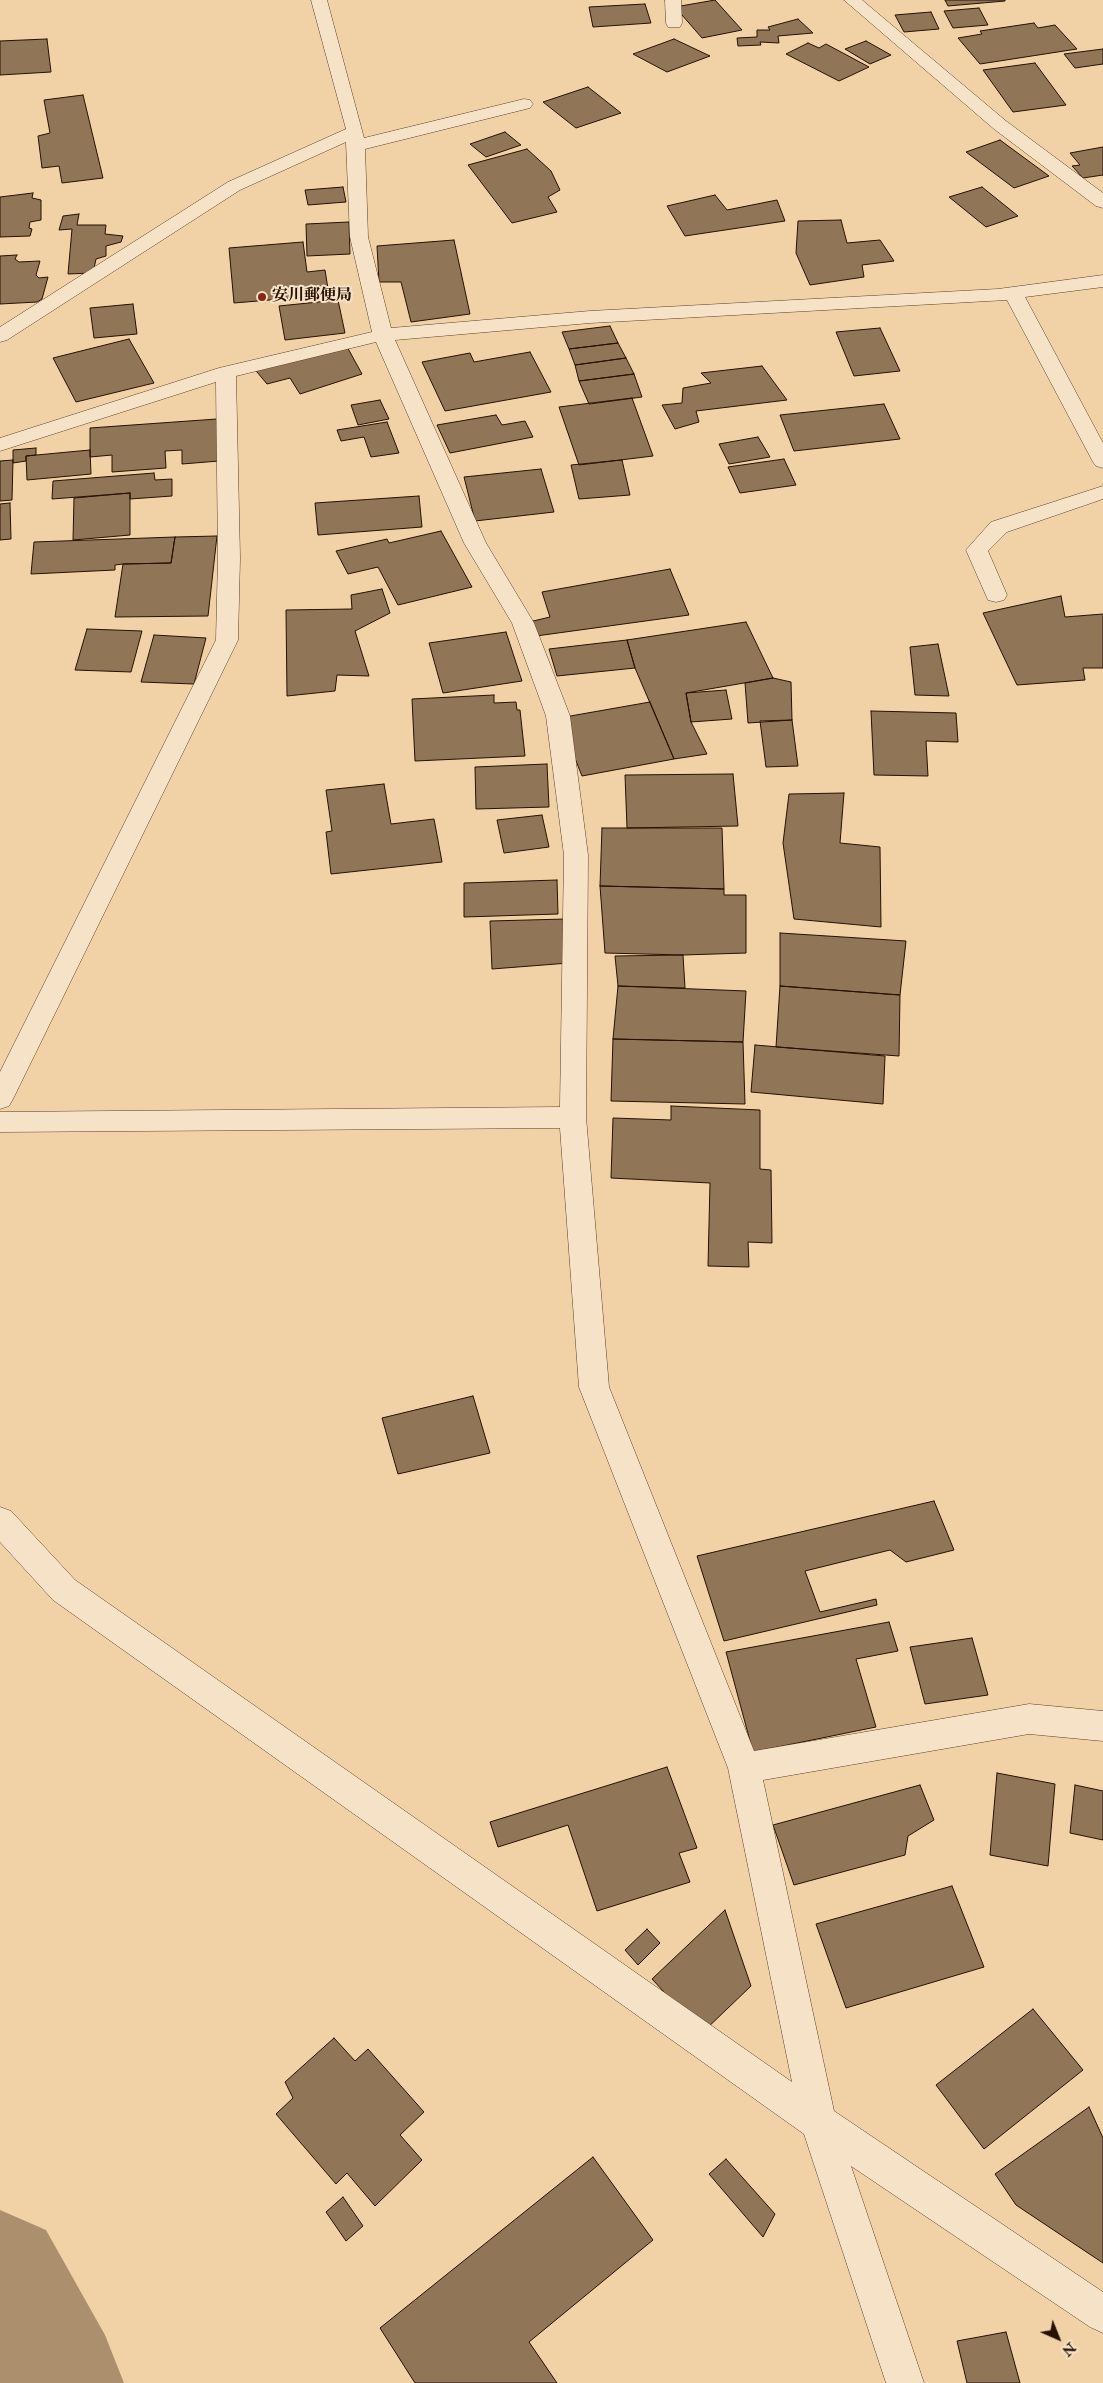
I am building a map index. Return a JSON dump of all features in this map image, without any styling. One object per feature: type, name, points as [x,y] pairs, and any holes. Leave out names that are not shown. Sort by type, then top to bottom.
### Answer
[{"type":"street","points":[[319,0],[355,139],[359,237],[383,335],[475,543],[524,623],[558,716],[576,855],[573,1117],[594,1387],[744,1768],[818,2122],[905,2383]]},
{"type":"street","points":[[673,0],[674,23]]},
{"type":"street","points":[[852,0],[1000,125],[1103,202]]},
{"type":"street","points":[[0,336],[234,186],[355,139],[524,104]]},
{"type":"street","points":[[0,445],[226,372],[383,335],[590,317],[1013,293],[1103,281]]},
{"type":"street","points":[[1013,293],[1103,462]]},
{"type":"street","points":[[0,1099],[227,640],[229,558],[226,372]]},
{"type":"street","points":[[996,594],[977,550],[999,527],[1103,492]]},
{"type":"street","points":[[0,1122],[573,1117]]},
{"type":"street","points":[[0,1520],[64,1590],[818,2122],[1103,2314]]},
{"type":"street","points":[[744,1768],[1029,1719],[1103,1726]]},
{"type":"building","points":[[715,0],[742,30],[702,38],[675,7]]},
{"type":"building","points":[[945,0],[1005,0],[1005,1],[948,6]]},
{"type":"building","points":[[645,4],[651,23],[593,27],[589,7]]},
{"type":"building","points":[[979,8],[988,25],[953,28],[944,11]]},
{"type":"building","points":[[931,12],[939,29],[904,32],[895,15]]},
{"type":"building","points":[[798,19],[813,33],[778,36],[779,43],[760,42],[761,45],[738,46],[737,38],[757,37],[757,30],[770,30],[768,27]]},
{"type":"building","points":[[1034,23],[1038,28],[1055,25],[1077,49],[980,64],[958,38],[982,34],[980,31]]},
{"type":"building","points":[[47,39],[51,72],[0,75],[0,41]]},
{"type":"building","points":[[674,39],[710,56],[667,72],[633,54]]},
{"type":"building","points":[[866,41],[891,55],[870,64],[845,49]]},
{"type":"building","points":[[808,43],[819,48],[826,44],[869,67],[839,81],[786,54]]},
{"type":"building","points":[[1103,49],[1103,64],[1075,68],[1064,54]]},
{"type":"building","points":[[1035,63],[1066,105],[1013,112],[983,70]]},
{"type":"building","points":[[588,87],[621,113],[576,128],[543,102]]},
{"type":"building","points":[[83,95],[103,178],[62,183],[59,166],[42,168],[38,136],[50,133],[44,100]]},
{"type":"building","points":[[505,132],[521,145],[486,157],[470,144]]},
{"type":"building","points":[[1000,140],[1049,176],[1014,188],[966,152]]},
{"type":"building","points":[[1103,147],[1103,175],[1083,178],[1072,166],[1080,165],[1070,153]]},
{"type":"building","points":[[527,149],[551,171],[560,190],[548,197],[557,212],[512,223],[468,165]]},
{"type":"building","points":[[343,187],[346,202],[308,205],[305,190]]},
{"type":"building","points":[[982,187],[1018,216],[986,227],[949,197]]},
{"type":"building","points":[[33,193],[32,198],[41,200],[41,220],[30,222],[29,228],[32,229],[30,236],[0,237],[0,197]]},
{"type":"building","points":[[715,195],[727,210],[777,200],[785,221],[685,236],[667,206]]},
{"type":"building","points":[[79,214],[77,225],[106,225],[105,234],[123,236],[121,242],[106,246],[106,256],[96,259],[93,273],[68,274],[72,229],[59,230],[63,216]]},
{"type":"building","points":[[841,220],[847,243],[880,240],[894,261],[862,265],[864,277],[810,285],[796,253],[798,221]]},
{"type":"building","points":[[349,222],[350,254],[307,256],[306,224]]},
{"type":"building","points":[[454,240],[470,314],[411,322],[401,282],[379,282],[377,246]]},
{"type":"building","points":[[303,242],[307,272],[325,270],[329,295],[234,303],[229,248]]},
{"type":"building","points":[[17,255],[15,259],[19,262],[40,261],[36,275],[39,278],[48,277],[42,299],[37,302],[0,304],[0,256]]},
{"type":"building","points":[[338,300],[345,333],[285,340],[279,306]]},
{"type":"building","points":[[133,304],[137,334],[94,338],[90,308]]},
{"type":"building","points":[[610,326],[618,343],[569,349],[562,332]]},
{"type":"building","points":[[880,328],[900,371],[854,376],[836,332]]},
{"type":"building","points":[[129,339],[154,383],[76,402],[53,358]]},
{"type":"building","points":[[345,343],[362,374],[300,394],[290,378],[267,384],[252,366]]},
{"type":"building","points":[[618,343],[626,358],[575,365],[569,349]]},
{"type":"building","points":[[530,352],[551,392],[445,411],[422,362],[470,353],[474,362]]},
{"type":"building","points":[[626,358],[634,374],[579,381],[575,365]]},
{"type":"building","points":[[762,366],[787,400],[696,411],[699,422],[675,429],[662,405],[682,403],[683,388],[711,383],[701,373]]},
{"type":"building","points":[[634,374],[642,397],[589,404],[579,381]]},
{"type":"building","points":[[632,398],[653,456],[579,465],[559,407]]},
{"type":"building","points":[[380,400],[389,419],[358,425],[351,405]]},
{"type":"building","points":[[884,404],[900,439],[794,451],[780,415]]},
{"type":"building","points":[[496,415],[502,425],[525,421],[533,437],[450,453],[437,425]]},
{"type":"building","points":[[217,419],[219,461],[182,464],[182,450],[165,451],[166,468],[112,472],[112,455],[90,457],[90,428]]},
{"type":"building","points":[[387,422],[399,453],[371,457],[364,437],[341,441],[337,430]]},
{"type":"building","points":[[758,437],[770,457],[729,464],[719,444]]},
{"type":"building","points":[[36,448],[36,455],[26,456],[26,461],[13,463],[13,450]]},
{"type":"building","points":[[90,450],[91,474],[27,480],[26,456]]},
{"type":"building","points":[[784,459],[796,485],[740,493],[728,467]]},
{"type":"building","points":[[13,460],[12,500],[0,501],[0,461]]},
{"type":"building","points":[[622,460],[630,495],[579,499],[571,465]]},
{"type":"building","points":[[541,469],[554,512],[475,521],[464,477]]},
{"type":"building","points":[[154,473],[155,480],[172,479],[172,496],[130,499],[130,493],[52,499],[53,481]]},
{"type":"building","points":[[130,493],[130,535],[73,540],[74,498]]},
{"type":"building","points":[[419,496],[422,527],[318,535],[315,503]]},
{"type":"building","points":[[10,503],[11,539],[0,540],[0,504]]},
{"type":"building","points":[[441,531],[472,587],[398,605],[378,567],[348,574],[336,551],[387,539],[389,543]]},
{"type":"building","points":[[217,536],[208,616],[115,617],[123,564],[171,563],[175,537]]},
{"type":"building","points":[[175,537],[171,563],[123,564],[115,565],[115,570],[31,574],[34,542]]},
{"type":"building","points":[[670,569],[689,615],[536,636],[529,622],[550,617],[542,592]]},
{"type":"building","points":[[382,589],[390,613],[355,631],[369,676],[337,675],[335,691],[287,696],[286,610],[352,609],[351,595]]},
{"type":"building","points":[[1061,596],[1065,617],[1103,614],[1103,668],[1083,668],[1085,680],[1017,685],[983,613]]},
{"type":"building","points":[[746,622],[773,678],[686,693],[691,722],[707,754],[674,759],[635,668],[627,640]]},
{"type":"building","points":[[87,629],[142,631],[131,672],[75,670]]},
{"type":"building","points":[[506,632],[522,681],[443,693],[429,643]]},
{"type":"building","points":[[154,635],[206,638],[194,684],[141,682]]},
{"type":"building","points":[[627,640],[635,668],[557,676],[549,649]]},
{"type":"building","points":[[938,644],[949,696],[915,695],[910,647]]},
{"type":"building","points":[[773,678],[791,682],[792,720],[748,723],[745,683]]},
{"type":"building","points":[[726,690],[732,719],[691,722],[686,693]]},
{"type":"building","points":[[494,695],[494,703],[516,702],[517,710],[520,710],[525,756],[415,761],[412,699]]},
{"type":"building","points":[[650,702],[674,759],[582,776],[559,718]]},
{"type":"building","points":[[871,711],[956,713],[958,742],[926,741],[928,776],[874,775]]},
{"type":"building","points":[[792,720],[798,766],[766,767],[760,721]]},
{"type":"building","points":[[547,764],[549,807],[476,809],[475,767]]},
{"type":"building","points":[[733,774],[738,826],[627,828],[625,775]]},
{"type":"building","points":[[384,784],[391,824],[434,819],[442,862],[331,874],[326,832],[332,831],[326,790]]},
{"type":"building","points":[[844,793],[840,843],[880,847],[881,927],[794,919],[783,843],[789,794]]},
{"type":"building","points":[[542,815],[549,847],[504,853],[497,820]]},
{"type":"building","points":[[602,828],[722,828],[724,889],[600,886]]},
{"type":"building","points":[[557,880],[558,914],[464,917],[464,883]]},
{"type":"building","points":[[600,886],[724,889],[724,895],[746,895],[746,953],[683,955],[605,953]]},
{"type":"building","points":[[566,919],[569,963],[492,969],[490,921]]},
{"type":"building","points":[[780,933],[906,941],[900,995],[780,986]]},
{"type":"building","points":[[683,955],[685,988],[618,986],[615,956]]},
{"type":"building","points":[[618,986],[746,991],[743,1042],[613,1039]]},
{"type":"building","points":[[780,986],[900,995],[899,1056],[776,1047]]},
{"type":"building","points":[[613,1039],[743,1042],[745,1104],[611,1101]]},
{"type":"building","points":[[755,1045],[885,1056],[883,1104],[751,1092]]},
{"type":"building","points":[[671,1106],[760,1110],[760,1169],[771,1170],[772,1243],[748,1242],[749,1267],[708,1266],[710,1183],[611,1178],[613,1118],[671,1120]]},
{"type":"building","points":[[473,1396],[490,1453],[398,1474],[382,1418]]},
{"type":"building","points":[[934,1501],[954,1550],[906,1562],[890,1550],[805,1571],[820,1612],[876,1599],[877,1605],[724,1641],[697,1556]]},
{"type":"building","points":[[889,1622],[898,1651],[856,1659],[876,1727],[753,1752],[726,1652]]},
{"type":"building","points":[[972,1638],[988,1695],[925,1704],[910,1647]]},
{"type":"building","points":[[667,1767],[697,1848],[679,1853],[690,1882],[597,1911],[568,1825],[498,1847],[490,1822]]},
{"type":"building","points":[[997,1773],[1055,1784],[1048,1866],[990,1855]]},
{"type":"building","points":[[920,1785],[934,1820],[908,1836],[905,1855],[794,1885],[773,1825]]},
{"type":"building","points":[[1075,1785],[1103,1791],[1103,1840],[1070,1833]]},
{"type":"building","points":[[952,1886],[984,1967],[846,2008],[816,1924]]},
{"type":"building","points":[[725,1910],[751,1986],[702,2033],[652,1979]]},
{"type":"building","points":[[647,1929],[660,1943],[638,1965],[625,1950]]},
{"type":"building","points":[[1033,2009],[1083,2070],[984,2149],[936,2085]]},
{"type":"building","points":[[334,2038],[355,2061],[368,2049],[424,2112],[400,2135],[422,2160],[375,2206],[347,2173],[336,2184],[276,2114],[293,2098],[285,2082]]},
{"type":"building","points":[[1089,2107],[1103,2138],[1103,2263],[1016,2205],[995,2174]]},
{"type":"building","points":[[593,2157],[653,2240],[529,2342],[557,2383],[415,2383],[380,2328]]},
{"type":"building","points":[[726,2159],[775,2214],[763,2237],[709,2174]]},
{"type":"building","points":[[343,2197],[363,2226],[346,2241],[326,2212]]},
{"type":"building","points":[[1006,2332],[1020,2383],[967,2383],[957,2341]]},
{"type":"waterway","points":[[0,2276],[57,2383]]},
{"type":"place","name":"安川郵便局","points":[[262,297]]}]
